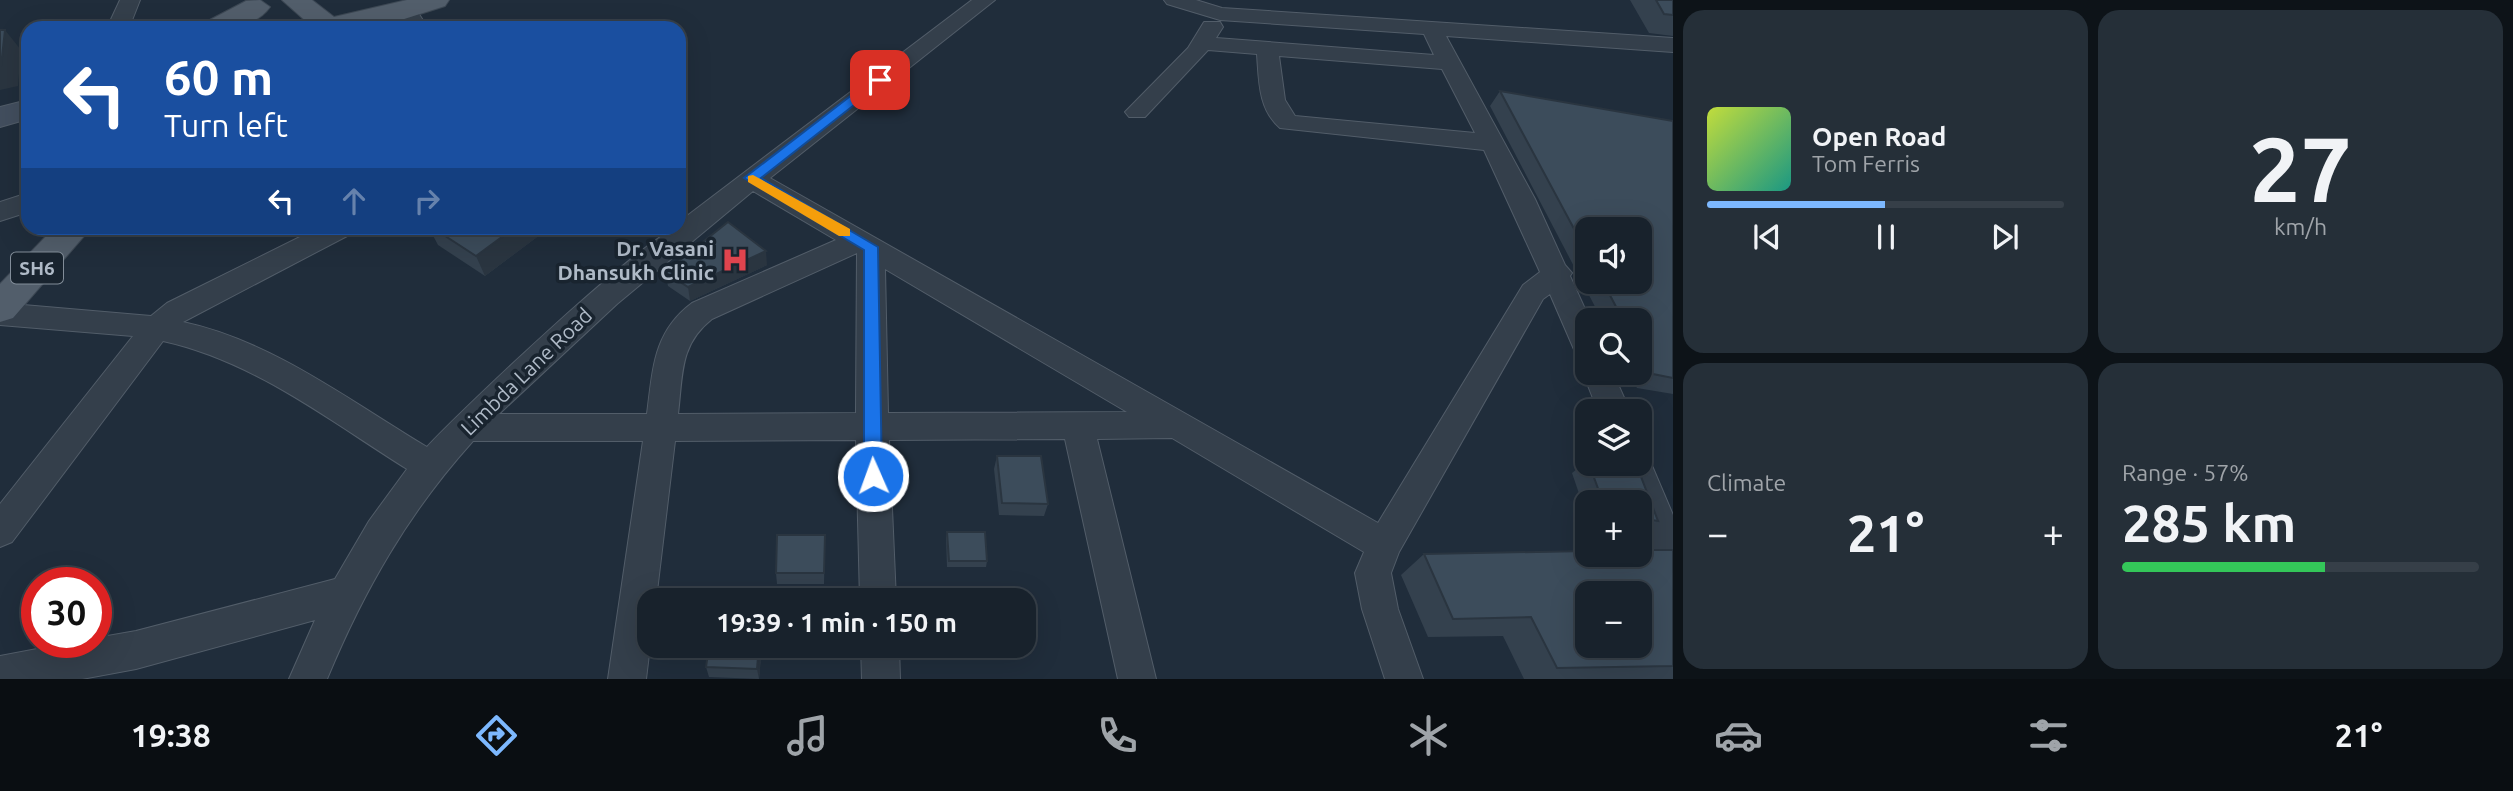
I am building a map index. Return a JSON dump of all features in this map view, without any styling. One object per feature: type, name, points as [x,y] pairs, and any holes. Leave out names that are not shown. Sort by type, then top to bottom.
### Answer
[{"type":"main road","points":[[236,21],[289,0]]},
{"type":"main road","points":[[295,0],[353,21],[412,18],[436,0]]},
{"type":"main road","points":[[0,117],[21,111]]},
{"type":"main road","points":[[0,129],[21,123]]},
{"type":"main road","name":"SH6","points":[[0,273],[36,235]]},
{"type":"main road","name":"SH6","points":[[0,308],[68,235]]},
{"type":"street","points":[[121,21],[130,0]]},
{"type":"street","name":"Limbda Lane Road","points":[[686,229],[985,0]]},
{"type":"street","points":[[1174,0],[1431,28],[1673,45]]},
{"type":"street","points":[[1137,112],[1202,43],[1228,7]]},
{"type":"street","points":[[1431,28],[1493,143],[1558,273],[1575,316]]},
{"type":"street","points":[[1202,43],[1449,63]]},
{"type":"street","points":[[1266,48],[1277,110],[1288,123],[1493,143]]},
{"type":"street","points":[[751,178],[1384,545]]},
{"type":"street","points":[[0,212],[21,204]]},
{"type":"street","points":[[0,531],[155,330],[177,311],[326,235]]},
{"type":"street","name":"Limbda Lane Road","points":[[309,679],[348,593],[381,532],[430,466],[513,380],[632,272],[679,235]]},
{"type":"street","points":[[865,244],[878,588]]},
{"type":"street","points":[[627,679],[671,350],[685,324],[702,311],[865,244]]},
{"type":"street","points":[[1404,679],[1380,609],[1373,573],[1384,545],[1532,292],[1558,273]]},
{"type":"street","points":[[0,314],[155,330],[211,342],[272,371],[430,466]]},
{"type":"street","points":[[1078,425],[1136,679]]},
{"type":"street","points":[[466,428],[1177,425]]},
{"type":"street","points":[[1640,476],[1673,557]]},
{"type":"street","points":[[0,675],[136,650],[348,593]]},
{"type":"street","points":[[880,658],[881,679]]},
{"type":"building","points":[[1656,0],[1673,0],[1673,15],[1664,14]]},
{"type":"building","points":[[0,30],[5,30],[1,66],[0,66]]},
{"type":"building","points":[[1500,91],[1673,121],[1673,378],[1652,372],[1652,308],[1617,308],[1609,294],[1652,294],[1652,217],[1575,217],[1575,231]]},
{"type":"building","points":[[728,222],[766,251],[688,287],[665,272]]},
{"type":"building","points":[[444,235],[504,235],[476,256]]},
{"type":"building","points":[[997,456],[1041,456],[1048,504],[1002,503]]},
{"type":"building","points":[[1593,476],[1641,476],[1646,490],[1599,490]]},
{"type":"building","points":[[1652,505],[1658,521],[1652,520]]},
{"type":"building","points":[[947,532],[985,532],[987,561],[949,561]]},
{"type":"building","points":[[777,535],[825,535],[824,573],[776,573]]},
{"type":"building","points":[[1652,550],[1673,550],[1673,666],[1557,668],[1531,617],[1453,619],[1424,554],[1575,551],[1575,567],[1652,567]]},
{"type":"building","points":[[707,658],[758,658],[757,669],[706,667]]},
{"type":"slow traffic","points":[[753,179],[845,232]]},
{"type":"place","name":"Dr. Vasani Dhansukh Clinic","points":[[735,260]]},
{"type":"route","points":[[873,476],[871,247],[751,178],[880,80]]}]
